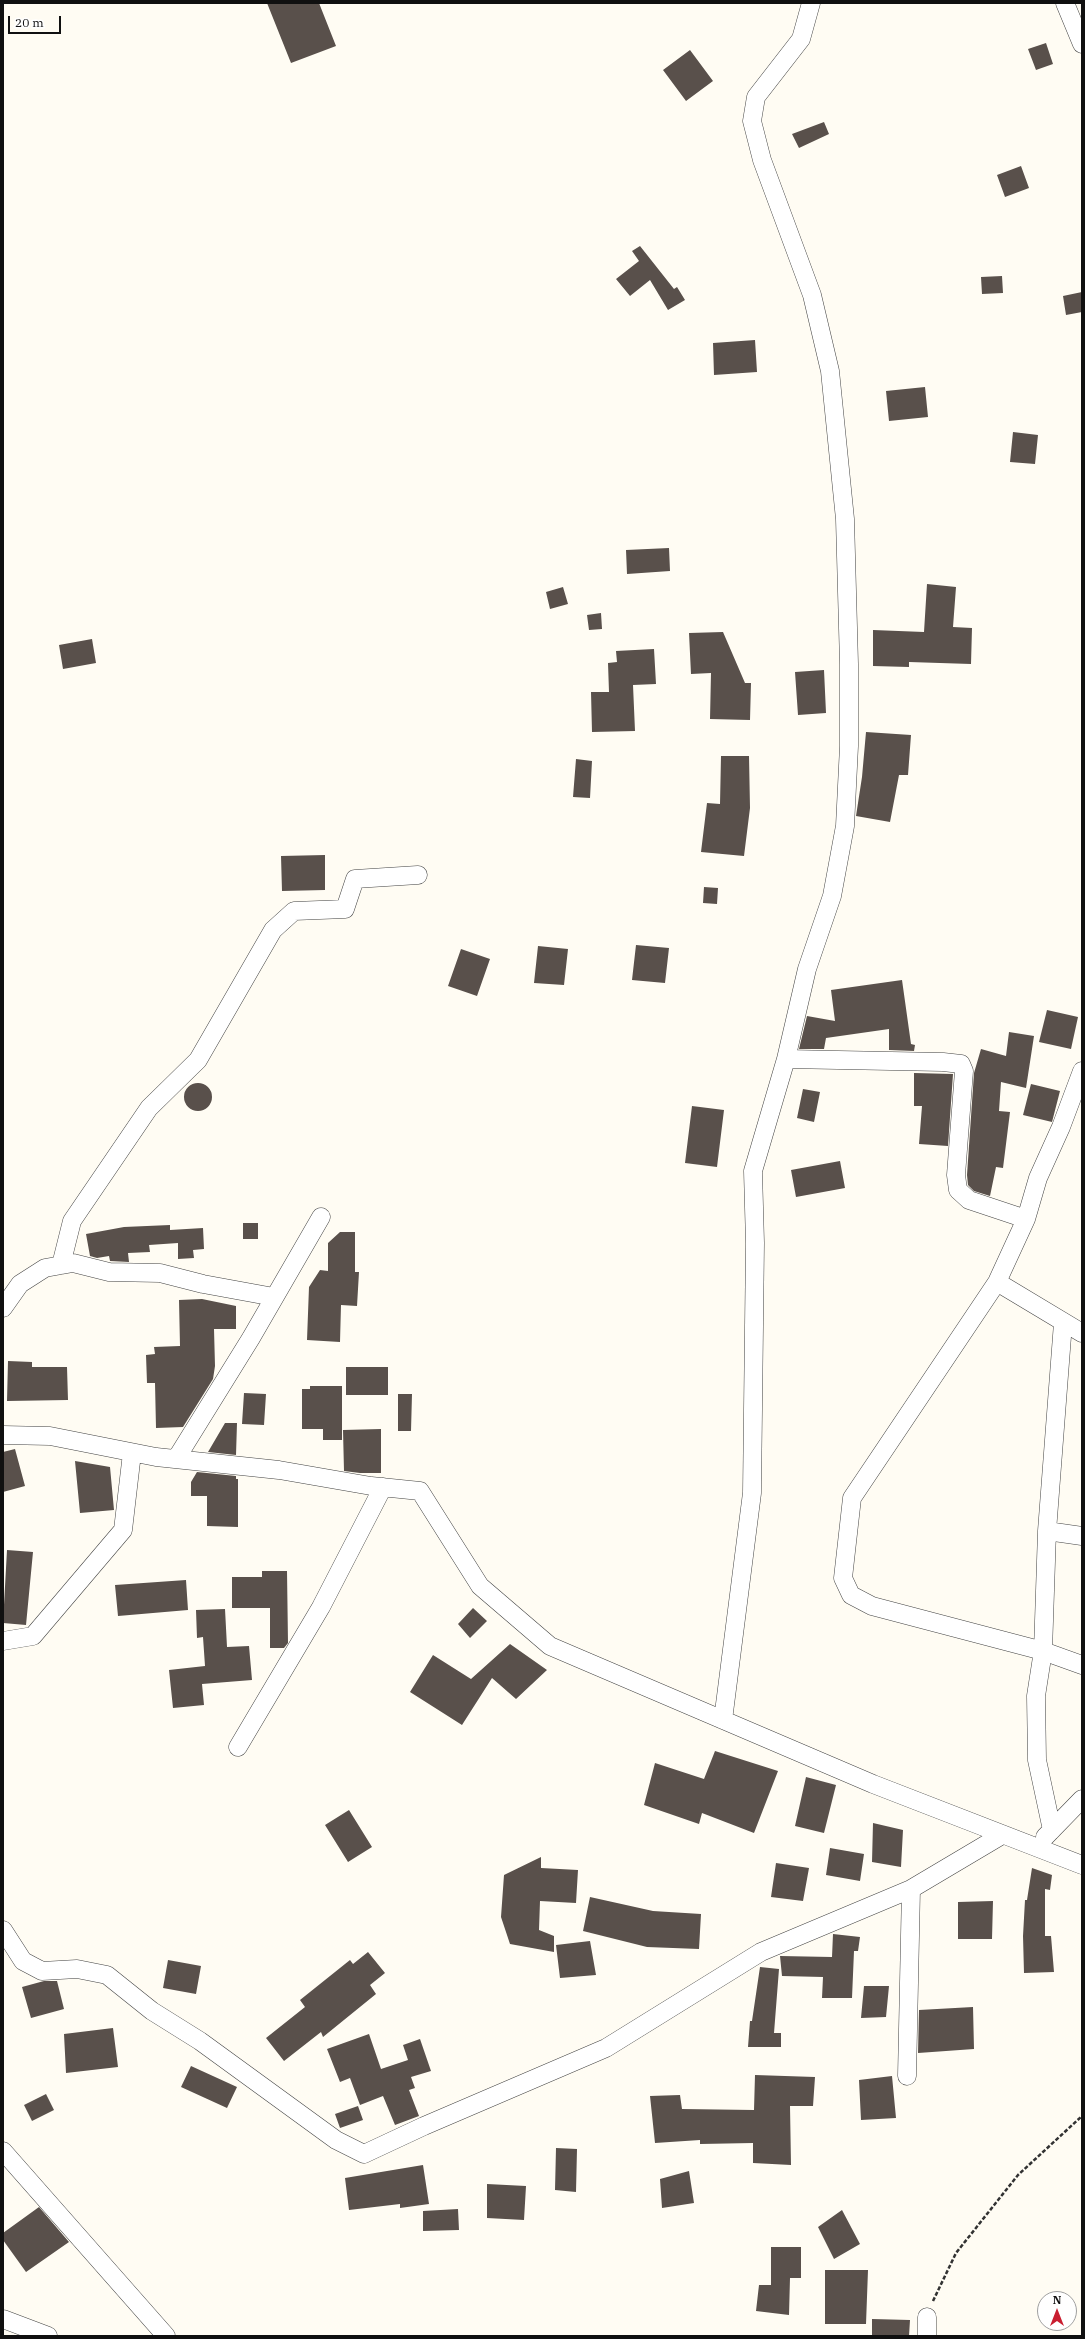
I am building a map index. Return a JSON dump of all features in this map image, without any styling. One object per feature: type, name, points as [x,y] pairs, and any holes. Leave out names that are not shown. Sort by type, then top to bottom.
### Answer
[{"type":"street","points":[[724,1720],[752,1494],[755,1243],[753,1171],[786,1059],[807,969],[832,896],[845,826],[849,746],[848,594],[845,519],[830,371],[812,295],[762,160],[752,121],[756,97],[801,38],[811,3]]},
{"type":"street","points":[[1065,3],[1082,44]]},
{"type":"street","points":[[61,1265],[72,1221],[149,1108],[198,1060],[273,930],[294,911],[345,909],[355,879],[418,875]]},
{"type":"street","points":[[786,1059],[943,1062],[961,1064],[964,1071],[956,1174],[958,1190],[969,1200],[1026,1219]]},
{"type":"street","points":[[1082,1071],[1062,1127],[1038,1178],[1026,1219],[997,1282],[852,1498],[843,1578],[851,1595],[872,1606],[1043,1651],[1082,1665]]},
{"type":"street","points":[[176,1459],[274,1297],[320,1216]]},
{"type":"street","points":[[3,1308],[20,1284],[45,1268],[73,1263],[109,1272],[160,1273],[203,1284],[274,1297]]},
{"type":"street","points":[[997,1282],[1063,1323],[1082,1333]]},
{"type":"street","points":[[1052,1830],[1037,1760],[1036,1696],[1043,1651],[1046,1531],[1063,1323]]},
{"type":"street","points":[[3,1435],[50,1436],[132,1453],[279,1470],[383,1487],[420,1491],[480,1586],[550,1646],[872,1784],[1082,1865]]},
{"type":"street","points":[[3,1641],[33,1636],[124,1530],[132,1453]]},
{"type":"street","points":[[238,1747],[320,1607],[383,1487]]},
{"type":"street","points":[[1046,1531],[1082,1536]]},
{"type":"street","points":[[1036,1848],[1082,1799]]},
{"type":"street","points":[[3,1930],[23,1961],[42,1971],[77,1969],[107,1975],[152,2011],[200,2041],[336,2140],[364,2154],[424,2126],[606,2048],[761,1952],[911,1889],[1002,1834]]},
{"type":"street","points":[[906,2076],[911,1889]]},
{"type":"street","points":[[3,2151],[166,2336]]},
{"type":"street","points":[[927,2317],[927,2336]]},
{"type":"street","points":[[3,2319],[48,2336]]},
{"type":"path","points":[[927,2317],[956,2253],[1018,2175],[1082,2116]]},
{"type":"building","points":[[267,3],[319,3],[336,46],[291,63]]},
{"type":"building","points":[[1046,43],[1053,64],[1036,70],[1028,49]]},
{"type":"building","points":[[690,50],[713,81],[686,101],[663,70]]},
{"type":"building","points":[[824,122],[829,134],[799,148],[792,134]]},
{"type":"building","points":[[1021,166],[1029,188],[1005,197],[997,175]]},
{"type":"building","points":[[640,246],[674,289],[677,287],[685,300],[668,310],[650,280],[630,296],[616,279],[639,261],[632,251]]},
{"type":"building","points":[[1002,276],[1003,293],[982,294],[981,277]]},
{"type":"building","points":[[1082,292],[1082,312],[1066,315],[1063,296]]},
{"type":"building","points":[[755,340],[757,372],[714,375],[713,343]]},
{"type":"building","points":[[925,387],[928,417],[889,421],[886,391]]},
{"type":"building","points":[[1013,432],[1038,435],[1035,464],[1010,462]]},
{"type":"building","points":[[669,548],[670,571],[627,574],[626,550]]},
{"type":"building","points":[[927,584],[956,587],[953,627],[972,628],[971,664],[909,662],[909,667],[873,666],[873,630],[924,632]]},
{"type":"building","points":[[563,587],[568,604],[550,609],[546,592]]},
{"type":"building","points":[[601,613],[602,629],[589,630],[587,615]]},
{"type":"building","points":[[723,632],[745,683],[751,683],[750,720],[710,719],[711,673],[691,674],[689,633]]},
{"type":"building","points":[[92,639],[96,663],[63,669],[59,645]]},
{"type":"building","points":[[654,649],[656,684],[633,685],[635,731],[592,732],[591,692],[609,692],[608,663],[617,662],[616,651]]},
{"type":"building","points":[[824,670],[826,713],[798,715],[795,672]]},
{"type":"building","points":[[866,732],[911,735],[908,775],[899,775],[890,822],[856,816],[862,777]]},
{"type":"building","points":[[721,756],[749,756],[750,808],[744,856],[701,852],[707,803],[720,804]]},
{"type":"building","points":[[576,759],[592,761],[590,798],[573,797]]},
{"type":"building","points":[[325,855],[325,890],[282,891],[281,856]]},
{"type":"building","points":[[704,887],[718,888],[717,904],[703,903]]},
{"type":"building","points":[[636,945],[669,948],[665,983],[632,980]]},
{"type":"building","points":[[538,946],[568,949],[564,985],[534,983]]},
{"type":"building","points":[[461,949],[490,959],[477,996],[448,986]]},
{"type":"building","points":[[902,980],[911,1044],[915,1045],[914,1051],[889,1050],[889,1029],[826,1038],[824,1049],[799,1049],[807,1016],[835,1021],[831,990]]},
{"type":"building","points":[[1047,1010],[1078,1017],[1071,1049],[1039,1042]]},
{"type":"building","points":[[1009,1032],[1034,1036],[1026,1088],[1001,1082],[999,1111],[1010,1112],[1003,1168],[996,1167],[990,1196],[974,1191],[968,1185],[967,1175],[974,1073],[981,1049],[1006,1056]]},
{"type":"building","points":[[914,1073],[953,1074],[948,1146],[919,1144],[922,1106],[914,1106]]},
{"type":"building","points":[[198,1083],[208,1087],[212,1097],[208,1107],[198,1111],[188,1107],[184,1097],[188,1087]]},
{"type":"building","points":[[1031,1084],[1060,1091],[1052,1122],[1023,1115]]},
{"type":"building","points":[[803,1089],[820,1092],[814,1122],[797,1118]]},
{"type":"building","points":[[692,1106],[724,1110],[717,1167],[685,1163]]},
{"type":"building","points":[[840,1161],[845,1188],[796,1197],[791,1170]]},
{"type":"building","points":[[243,1223],[258,1223],[258,1239],[243,1239]]},
{"type":"building","points":[[170,1225],[170,1230],[203,1228],[204,1249],[193,1250],[194,1258],[178,1259],[178,1243],[149,1245],[150,1252],[128,1253],[129,1262],[110,1261],[109,1256],[97,1258],[90,1256],[86,1234],[124,1227]]},
{"type":"building","points":[[340,1232],[355,1232],[355,1272],[359,1272],[357,1306],[341,1305],[340,1342],[307,1340],[309,1287],[320,1270],[328,1271],[328,1243]]},
{"type":"building","points":[[202,1299],[236,1306],[236,1329],[214,1329],[215,1366],[213,1379],[183,1427],[156,1428],[155,1383],[147,1383],[146,1355],[155,1354],[154,1347],[180,1346],[179,1300]]},
{"type":"building","points":[[8,1361],[32,1362],[32,1367],[67,1367],[68,1400],[7,1401]]},
{"type":"building","points":[[346,1367],[388,1367],[388,1395],[346,1395]]},
{"type":"building","points":[[310,1386],[342,1386],[342,1440],[323,1440],[323,1429],[302,1429],[302,1389],[310,1389]]},
{"type":"building","points":[[244,1393],[266,1394],[264,1425],[242,1424]]},
{"type":"building","points":[[398,1394],[412,1394],[411,1431],[398,1431]]},
{"type":"building","points":[[225,1423],[237,1423],[236,1455],[208,1452]]},
{"type":"building","points":[[381,1429],[381,1473],[344,1471],[343,1430]]},
{"type":"building","points":[[15,1449],[25,1486],[3,1492],[3,1452]]},
{"type":"building","points":[[75,1461],[110,1467],[114,1510],[80,1513]]},
{"type":"building","points":[[197,1472],[236,1476],[236,1479],[238,1479],[238,1527],[207,1526],[207,1496],[191,1496],[191,1482]]},
{"type":"building","points":[[7,1550],[33,1552],[26,1625],[3,1623]]},
{"type":"building","points":[[262,1571],[287,1571],[288,1643],[284,1648],[270,1648],[270,1608],[232,1608],[232,1577],[262,1577]]},
{"type":"building","points":[[186,1580],[188,1610],[118,1616],[115,1585]]},
{"type":"building","points":[[473,1608],[487,1621],[470,1638],[458,1624]]},
{"type":"building","points":[[225,1609],[227,1647],[249,1646],[252,1680],[202,1684],[204,1705],[173,1708],[169,1670],[205,1666],[203,1637],[197,1638],[196,1610]]},
{"type":"building","points":[[510,1644],[547,1670],[516,1699],[492,1678],[462,1725],[410,1692],[433,1655],[471,1679]]},
{"type":"building","points":[[715,1751],[778,1771],[754,1833],[702,1813],[699,1824],[644,1805],[655,1763],[704,1779]]},
{"type":"building","points":[[806,1777],[836,1785],[824,1833],[795,1826]]},
{"type":"building","points":[[349,1810],[372,1847],[348,1862],[325,1825]]},
{"type":"building","points":[[873,1823],[903,1830],[901,1867],[872,1862]]},
{"type":"building","points":[[830,1848],[864,1854],[860,1881],[826,1875]]},
{"type":"building","points":[[541,1857],[541,1868],[578,1870],[576,1903],[540,1901],[539,1930],[554,1936],[554,1952],[510,1944],[501,1917],[504,1875]]},
{"type":"building","points":[[776,1863],[809,1868],[803,1901],[771,1897]]},
{"type":"building","points":[[1032,1868],[1052,1875],[1050,1890],[1045,1889],[1045,1936],[1051,1936],[1054,1972],[1024,1973],[1023,1936],[1025,1900],[1027,1900]]},
{"type":"building","points":[[590,1897],[653,1911],[701,1914],[699,1949],[647,1947],[583,1931]]},
{"type":"building","points":[[993,1901],[992,1939],[958,1939],[958,1902]]},
{"type":"building","points":[[833,1934],[860,1937],[858,1951],[854,1951],[852,1998],[822,1998],[823,1977],[782,1976],[780,1956],[832,1957]]},
{"type":"building","points":[[590,1941],[596,1975],[560,1978],[556,1945]]},
{"type":"building","points":[[368,1952],[385,1973],[370,1985],[376,1994],[323,2037],[321,2032],[284,2061],[266,2038],[305,2007],[300,2000],[350,1960],[353,1964]]},
{"type":"building","points":[[168,1960],[201,1966],[196,1994],[163,1988]]},
{"type":"building","points":[[760,1967],[779,1969],[774,2033],[781,2033],[781,2047],[748,2047],[750,2021],[752,2021]]},
{"type":"building","points":[[44,1981],[57,1981],[64,2009],[31,2018],[22,1987]]},
{"type":"building","points":[[864,1986],[889,1986],[886,2017],[861,2018]]},
{"type":"building","points":[[973,2007],[974,2049],[918,2053],[919,2010]]},
{"type":"building","points":[[113,2028],[118,2067],[66,2073],[64,2034]]},
{"type":"building","points":[[369,2034],[381,2069],[408,2060],[403,2045],[420,2039],[431,2071],[411,2077],[415,2088],[409,2090],[419,2116],[395,2125],[383,2096],[360,2105],[350,2078],[340,2082],[327,2049]]},
{"type":"building","points":[[191,2066],[237,2087],[227,2108],[181,2087]]},
{"type":"building","points":[[755,2075],[815,2077],[813,2106],[790,2106],[791,2165],[753,2163],[753,2143],[700,2144],[700,2140],[655,2143],[650,2096],[680,2095],[682,2109],[754,2110]]},
{"type":"building","points":[[892,2076],[896,2118],[861,2120],[859,2080]]},
{"type":"building","points":[[46,2094],[54,2110],[32,2121],[24,2105]]},
{"type":"building","points":[[358,2106],[363,2120],[340,2128],[335,2114]]},
{"type":"building","points":[[556,2148],[577,2149],[576,2192],[555,2190]]},
{"type":"building","points":[[423,2165],[429,2204],[400,2208],[400,2204],[349,2210],[345,2178]]},
{"type":"building","points":[[689,2171],[694,2203],[662,2208],[660,2179]]},
{"type":"building","points":[[487,2184],[526,2186],[524,2220],[487,2218]]},
{"type":"building","points":[[39,2207],[69,2242],[26,2272],[3,2240],[3,2233]]},
{"type":"building","points":[[458,2209],[459,2230],[423,2231],[423,2211]]},
{"type":"building","points":[[842,2210],[860,2244],[834,2259],[818,2227]]},
{"type":"building","points":[[771,2247],[801,2247],[801,2278],[790,2278],[789,2315],[756,2311],[759,2285],[771,2285]]},
{"type":"building","points":[[825,2270],[868,2270],[866,2324],[825,2324]]},
{"type":"building","points":[[872,2319],[910,2320],[909,2336],[872,2336]]}]
